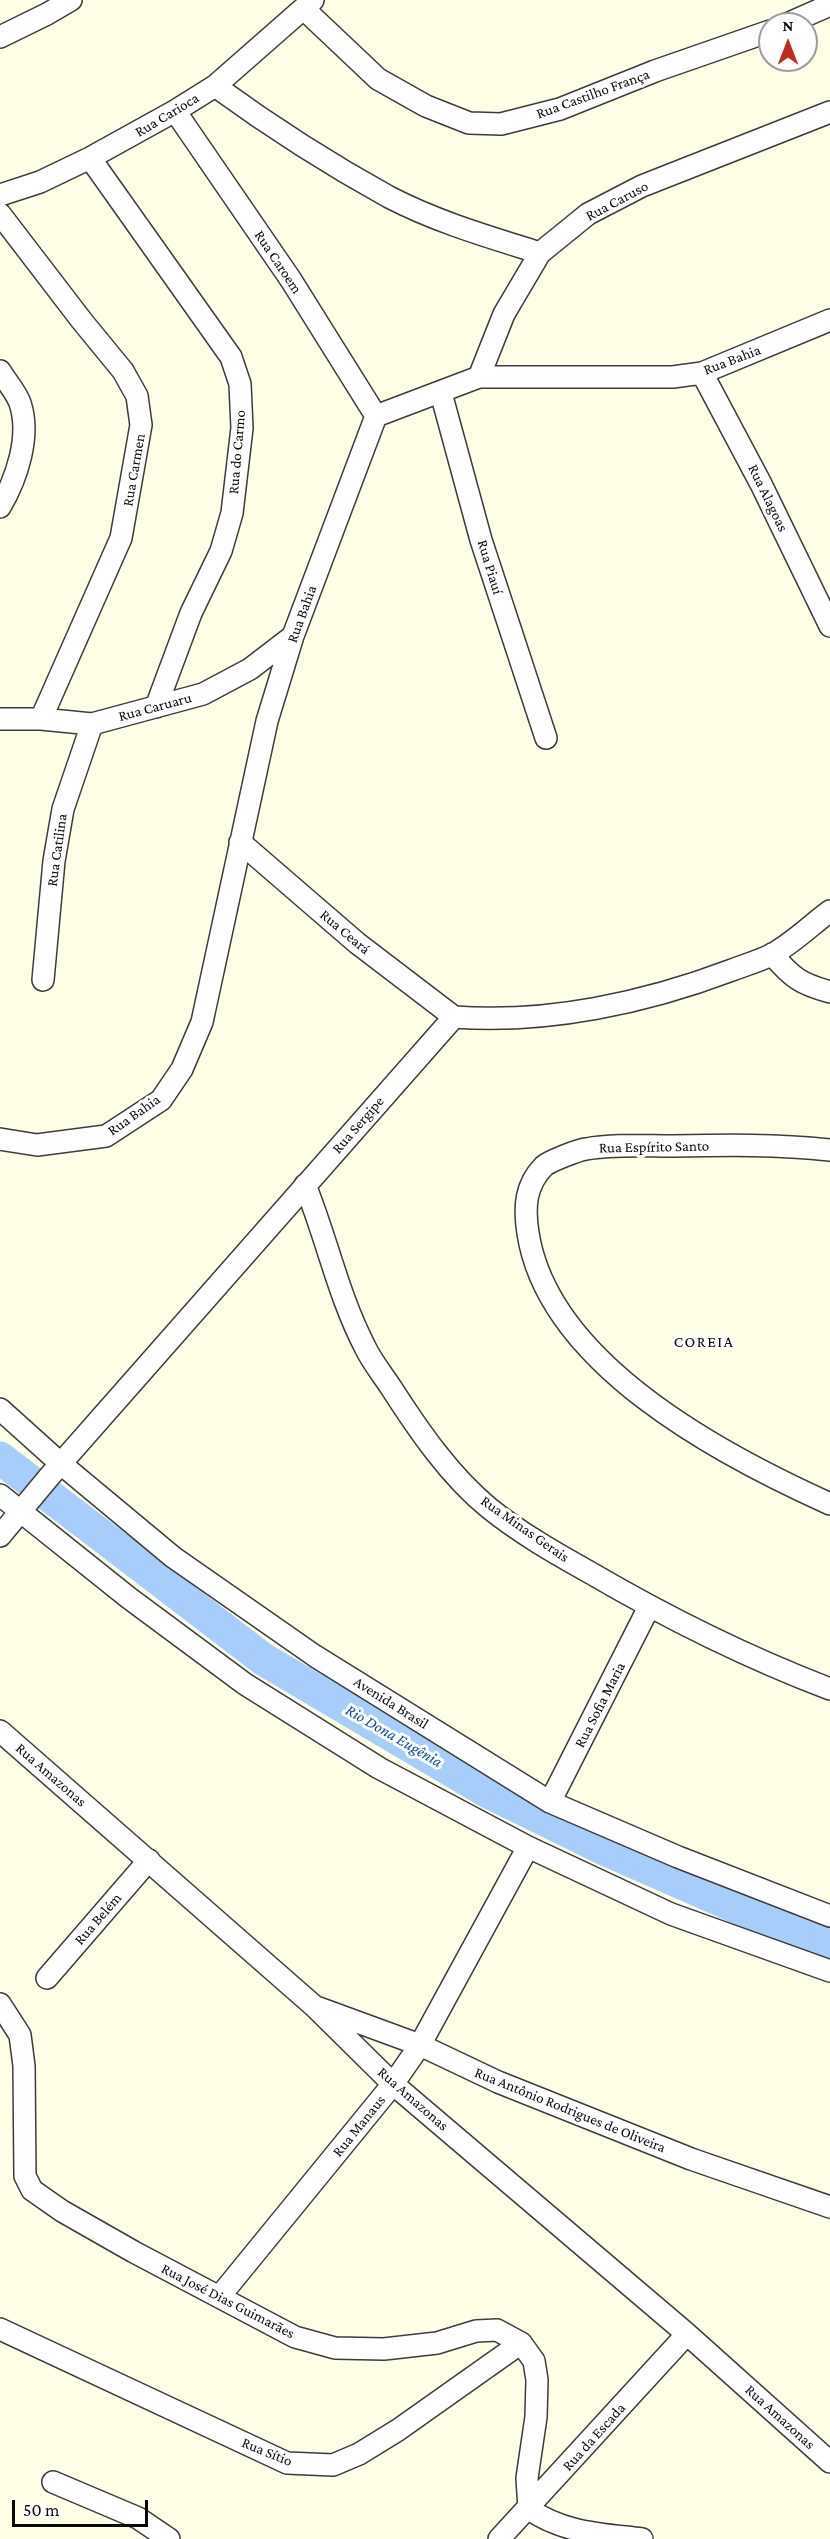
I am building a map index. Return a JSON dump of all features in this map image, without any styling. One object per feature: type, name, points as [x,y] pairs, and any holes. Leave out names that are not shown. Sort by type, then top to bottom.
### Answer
[{"type":"street","points":[[0,37],[71,0]]},
{"type":"street","name":"Rua Castilho França","points":[[309,5],[378,79],[426,106],[469,123],[501,124],[560,109],[654,71],[758,35]]},
{"type":"street","name":"Rua Carioca","points":[[0,195],[40,182],[90,158],[175,111],[215,86],[309,5]]},
{"type":"street","points":[[814,12],[830,5]]},
{"type":"street","points":[[215,86],[286,135],[390,197],[455,226],[540,253]]},
{"type":"street","name":"Rua Caroem","points":[[175,111],[291,280],[376,416]]},
{"type":"street","name":"Rua Caruso","points":[[479,377],[504,314],[540,253],[588,214],[642,186],[830,112]]},
{"type":"street","name":"Rua do Carmo","points":[[90,158],[231,357],[240,384],[242,428],[232,513],[222,551],[191,613],[156,706]]},
{"type":"street","name":"Rua Carmen","points":[[0,214],[123,371],[137,396],[141,425],[122,538],[41,719]]},
{"type":"street","name":"Rua Bahia","points":[[0,1138],[37,1145],[106,1136],[161,1100],[182,1069],[202,1022],[267,721],[293,636],[376,416],[479,377],[673,377],[702,373],[830,320]]},
{"type":"street","points":[[0,371],[20,402],[23,425],[21,455],[0,507]]},
{"type":"street","name":"Rua Alagoas","points":[[702,373],[761,484],[830,626]]},
{"type":"street","name":"Rua Piauí","points":[[441,393],[481,540],[546,738]]},
{"type":"street","name":"Rua Caruaru","points":[[0,719],[41,719],[92,724],[203,694],[250,669],[293,636]]},
{"type":"street","name":"Rua Catilina","points":[[43,980],[54,861],[63,809],[92,724]]},
{"type":"street","name":"Rua Ceará","points":[[240,842],[357,943],[454,1017]]},
{"type":"street","points":[[454,1017],[492,1020],[605,1007],[690,986],[772,954],[830,911]]},
{"type":"street","points":[[772,954],[804,985],[830,992]]},
{"type":"street","name":"Rua Sergipe","points":[[0,1536],[54,1470],[454,1017]]},
{"type":"street","name":"Rua Espírito Santo","points":[[830,1150],[786,1145],[585,1149],[545,1165],[531,1185],[524,1208],[531,1251],[554,1304],[594,1354],[670,1418],[746,1463],[830,1504]]},
{"type":"street","name":"Rua Minas Gerais","points":[[305,1185],[319,1218],[341,1294],[365,1348],[443,1462],[489,1508],[554,1552],[650,1607],[771,1666],[830,1689]]},
{"type":"street","name":"Avenida Brasil","points":[[0,1409],[54,1470],[173,1557],[315,1656],[550,1802],[678,1857],[830,1916]]},
{"type":"street","points":[[0,1495],[23,1508],[245,1684],[379,1767],[528,1847],[671,1914],[830,1971]]},
{"type":"street","name":"Rua Sofia Maria","points":[[550,1802],[650,1607]]},
{"type":"street","name":"Rua Amazonas","points":[[0,1731],[314,2006],[393,2084],[687,2334],[830,2462]]},
{"type":"street","name":"Rua Manaus","points":[[220,2296],[393,2084],[420,2045],[528,1847]]},
{"type":"street","name":"Rua Belém","points":[[47,1978],[148,1860]]},
{"type":"street","name":"Rua José Dias Guimarães","points":[[0,2004],[20,2036],[24,2066],[25,2176],[32,2190],[62,2211],[134,2252],[295,2337],[335,2348],[384,2349],[437,2343],[476,2331],[497,2330],[521,2343]]},
{"type":"street","name":"Rua Antônio Rodrigues de Oliveira","points":[[314,2006],[420,2045],[498,2082],[680,2155],[830,2207]]},
{"type":"street","name":"Rua Sítio","points":[[0,2329],[287,2463],[316,2466],[333,2465],[359,2454],[398,2430],[521,2343]]},
{"type":"street","name":"Rua da Escada","points":[[500,2539],[687,2334]]},
{"type":"street","points":[[521,2343],[534,2361],[537,2380],[536,2417],[527,2478],[529,2509],[551,2522],[584,2532],[642,2539]]},
{"type":"street","points":[[53,2482],[138,2518],[169,2539]]},
{"type":"waterway","name":"Rio Dona Eugênia","points":[[0,1458],[263,1659],[488,1792],[604,1849],[802,1936],[830,1944]]},
{"type":"district","name":"COREIA","points":[[704,1342]]}]
